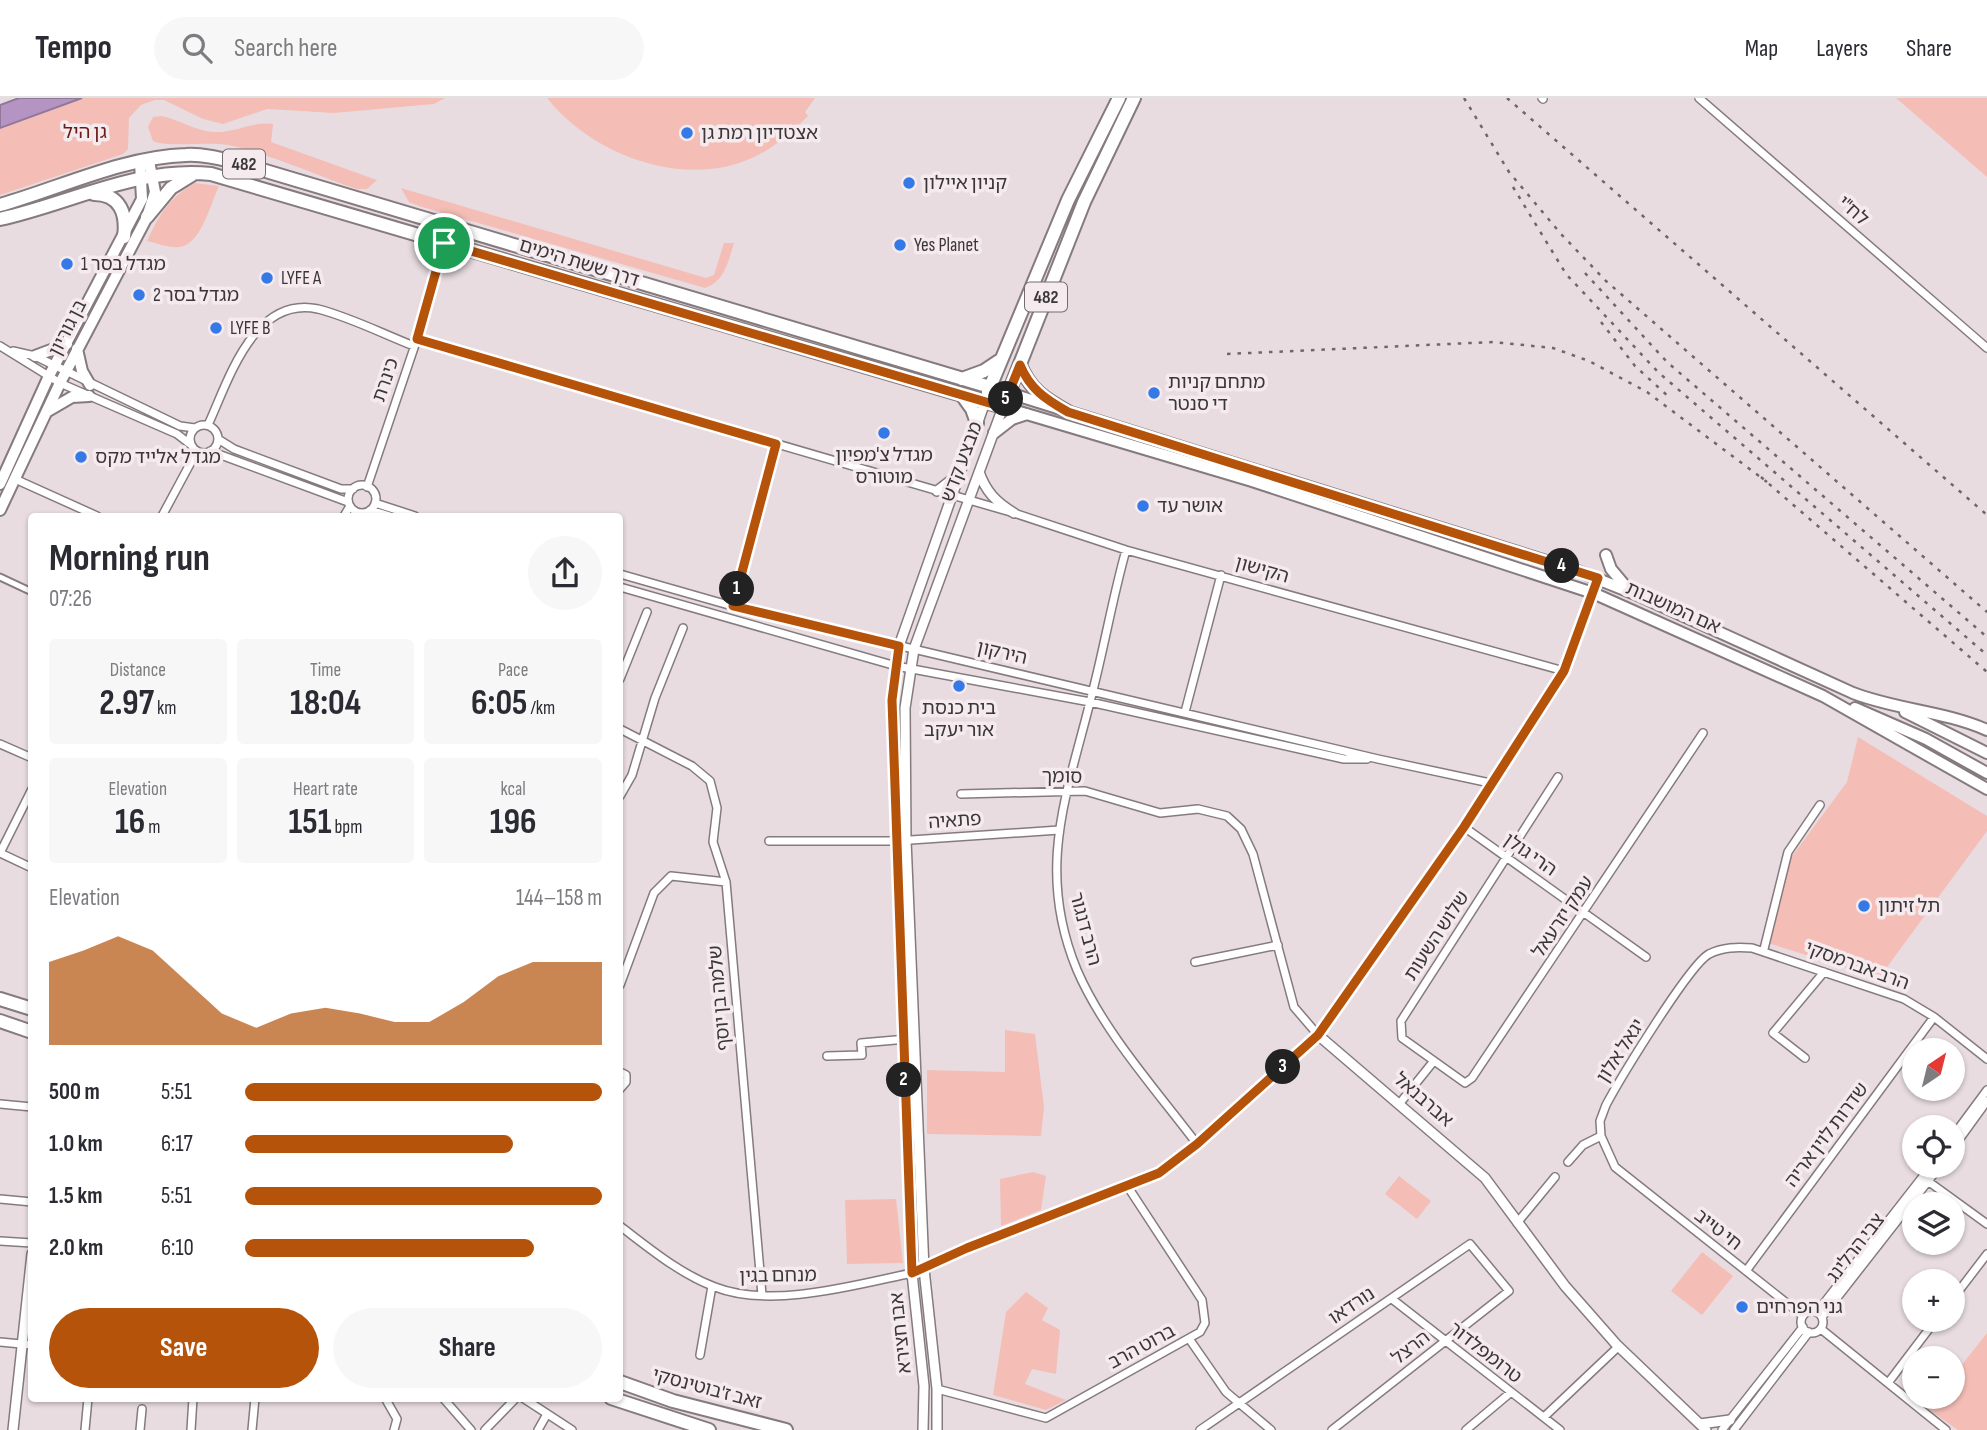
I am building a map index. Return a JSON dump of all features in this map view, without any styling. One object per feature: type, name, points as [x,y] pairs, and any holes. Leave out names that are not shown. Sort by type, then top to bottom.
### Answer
[{"type":"main road","name":"מבצע קדש","points":[[985,402],[1000,360],[1068,201],[1125,100]]},
{"type":"main road","name":"מבצע קדש","points":[[1003,407],[1125,100]]},
{"type":"main road","name":"דרך ששת הימים","points":[[144,162],[195,155],[239,163],[990,387]]},
{"type":"main road","name":"בן גוריון","points":[[72,346],[147,217],[154,200],[144,162]]},
{"type":"main road","name":"482","points":[[0,205],[144,162]]},
{"type":"main road","points":[[147,217],[171,188],[196,172]]},
{"type":"main road","name":"דרך ששת הימים","points":[[147,177],[196,172],[237,181],[1003,407]]},
{"type":"main road","name":"בן גוריון","points":[[0,484],[72,346],[142,199],[147,177]]},
{"type":"main road","name":"482","points":[[0,219],[40,211],[147,177]]},
{"type":"main road","points":[[90,194],[107,196],[120,205],[125,217],[124,237]]},
{"type":"main road","points":[[35,356],[72,346],[89,391],[60,402],[46,413]]},
{"type":"main road","points":[[962,379],[984,371],[1000,360]]},
{"type":"main road","points":[[1020,365],[1027,382],[1038,394],[1068,412]]},
{"type":"main road","name":"בן גוריון","points":[[0,510],[46,413],[57,375]]},
{"type":"main road","name":"אם המושבות","points":[[990,387],[1598,578],[1853,694],[1887,704],[1948,715],[1987,730]]},
{"type":"main road","points":[[961,394],[972,409],[977,423]]},
{"type":"main road","name":"אם המושבות","points":[[1003,407],[1252,481],[1593,593],[1823,696],[1987,789]]},
{"type":"main road","points":[[994,433],[1012,419],[1028,414]]},
{"type":"main road","points":[[1606,555],[1615,576],[1635,594]]},
{"type":"main road","points":[[1823,696],[1905,728],[1987,773]]},
{"type":"main road","points":[[1887,704],[1932,723],[1987,753]]},
{"type":"main road","points":[[0,999],[28,1008]]},
{"type":"main road","points":[[5,1023],[28,1031]]},
{"type":"main road","points":[[5,1023],[28,1038]]},
{"type":"main road","name":"זאב ז'בוטינסקי","points":[[623,1383],[694,1407],[786,1430]]},
{"type":"main road","name":"זאב ז'בוטינסקי","points":[[621,1402],[657,1416],[709,1430]]},
{"type":"street","name":"לח\"י","points":[[1699,98],[1987,348]]},
{"type":"street","name":"כינרת","points":[[367,487],[416,343],[444,243]]},
{"type":"street","name":"הקישון","points":[[208,425],[246,346],[258,328],[284,312],[296,309],[318,310],[416,343],[1014,513],[1126,550],[1564,671]]},
{"type":"street","points":[[4,348],[35,356],[57,375]]},
{"type":"street","points":[[4,348],[177,434],[197,451],[210,451],[349,504],[357,513]]},
{"type":"street","points":[[89,391],[180,426],[195,428],[208,425],[215,431],[218,439],[234,449],[329,485],[353,489],[367,487],[374,493],[373,507]]},
{"type":"street","name":"מבצע קדש","points":[[899,646],[985,402]]},
{"type":"street","name":"מבצע קדש","points":[[937,1430],[937,1389],[924,1269],[906,840],[905,708],[914,649],[1003,407]]},
{"type":"street","points":[[190,444],[190,435],[195,428]]},
{"type":"street","points":[[210,451],[218,439]]},
{"type":"street","points":[[733,606],[776,444]]},
{"type":"street","points":[[164,513],[197,451]]},
{"type":"street","points":[[937,491],[960,472]]},
{"type":"street","points":[[979,472],[987,491],[1014,513]]},
{"type":"street","points":[[15,479],[90,513]]},
{"type":"street","points":[[345,513],[353,489]]},
{"type":"street","points":[[373,507],[384,513]]},
{"type":"street","points":[[360,513],[373,507],[401,513]]},
{"type":"street","name":"הרב דנגור","points":[[1126,550],[1066,791],[1054,868],[1067,938],[1078,972],[1126,1050],[1197,1144]]},
{"type":"street","name":"הירקון","points":[[623,575],[733,606],[899,646],[1490,783]]},
{"type":"street","points":[[1185,712],[1222,575]]},
{"type":"street","points":[[0,577],[28,590]]},
{"type":"street","points":[[912,1273],[967,1248],[1159,1173],[1197,1144],[1318,1035],[1464,827],[1564,671],[1598,578]]},
{"type":"street","name":"הירקון","points":[[623,588],[896,666],[1090,702],[1344,759],[1378,759]]},
{"type":"street","points":[[623,672],[647,612]]},
{"type":"street","points":[[623,791],[632,775],[655,698],[683,628]]},
{"type":"street","name":"אבו חצירא","points":[[899,646],[892,700],[896,841],[912,1273],[924,1386],[923,1430]]},
{"type":"street","name":"שלמה בן יוסף","points":[[623,731],[692,766],[710,781],[718,807],[713,842],[726,882],[762,1295]]},
{"type":"street","name":"עמק יזרעאל","points":[[1433,1062],[1465,1083],[1472,1078],[1585,914],[1703,733]]},
{"type":"street","points":[[0,744],[28,756]]},
{"type":"street","name":"שלוש השעות","points":[[1433,1062],[1402,1038],[1401,1021],[1558,777]]},
{"type":"street","name":"סומך","points":[[961,794],[1066,791],[1093,793],[1160,813]]},
{"type":"street","points":[[28,797],[0,853],[28,866]]},
{"type":"street","points":[[1764,949],[1788,852],[1820,805]]},
{"type":"street","name":"אברבנאל","points":[[1160,813],[1209,810],[1227,816],[1241,829],[1253,854],[1294,1007],[1318,1035],[1400,1102],[1485,1178],[1565,1286],[1618,1347],[1703,1427]]},
{"type":"street","name":"הרי גולן","points":[[1464,827],[1646,957]]},
{"type":"street","name":"פתאיה","points":[[769,841],[896,841],[1059,830]]},
{"type":"street","points":[[623,977],[654,892],[671,876],[726,882]]},
{"type":"street","points":[[1195,962],[1278,945]]},
{"type":"street","name":"הרב אברמסקי","points":[[1702,960],[1708,954],[1734,947],[1764,949],[1904,999],[1934,1017],[1987,1059]]},
{"type":"street","name":"יגאל אלון","points":[[1601,1136],[1603,1113],[1618,1083],[1702,960]]},
{"type":"street","points":[[1805,1058],[1773,1033],[1824,972]]},
{"type":"street","name":"שדרות לוין אריה","points":[[1746,1271],[1934,1017]]},
{"type":"street","points":[[827,1056],[862,1055],[861,1043],[915,1038]]},
{"type":"street","points":[[1400,1102],[1433,1062]]},
{"type":"street","points":[[1965,1120],[1987,1090]]},
{"type":"street","points":[[1965,1131],[1987,1101]]},
{"type":"street","points":[[0,1104],[28,1107]]},
{"type":"street","points":[[1568,1162],[1583,1145],[1601,1136]]},
{"type":"street","name":"חי טייב","points":[[1601,1136],[1615,1167],[1803,1315]]},
{"type":"street","points":[[1517,1223],[1555,1177]]},
{"type":"street","points":[[1926,1179],[1987,1224]]},
{"type":"street","name":"צבי הרלינג","points":[[1819,1315],[1926,1179]]},
{"type":"street","name":"ברוט הרב","points":[[937,1389],[1045,1418],[1190,1340],[1200,1332],[1205,1323],[1202,1300],[1126,1184]]},
{"type":"street","points":[[0,1199],[28,1202]]},
{"type":"street","name":"מנחם בגין","points":[[623,1228],[665,1259],[712,1286],[729,1292],[762,1295],[828,1291],[912,1273]]},
{"type":"street","points":[[0,1241],[28,1243]]},
{"type":"street","name":"נורדאו","points":[[1200,1430],[1470,1244],[1509,1291]]},
{"type":"street","points":[[1965,1283],[1987,1254]]},
{"type":"street","points":[[700,1355],[712,1286]]},
{"type":"street","name":"הרצל","points":[[1332,1430],[1509,1291]]},
{"type":"street","name":"טרומפלדור","points":[[1392,1299],[1560,1430]]},
{"type":"street","points":[[1734,1430],[1806,1330],[1803,1315],[1819,1315],[1821,1329]]},
{"type":"street","points":[[13,1430],[28,1327]]},
{"type":"street","points":[[1723,1430],[1806,1330],[1821,1329],[1947,1430]]},
{"type":"street","points":[[1888,1383],[1927,1332]]},
{"type":"street","points":[[1190,1340],[1208,1370],[1238,1404],[1271,1430]]},
{"type":"street","points":[[0,1342],[27,1345]]},
{"type":"street","points":[[1544,1417],[1618,1347]]},
{"type":"street","points":[[1465,1430],[1510,1393]]},
{"type":"street","points":[[85,1430],[88,1402]]},
{"type":"street","points":[[191,1430],[193,1402]]},
{"type":"street","points":[[252,1430],[255,1402]]},
{"type":"street","points":[[387,1402],[397,1419],[394,1430]]},
{"type":"street","points":[[446,1402],[471,1430]]},
{"type":"street","points":[[485,1430],[512,1402]]},
{"type":"street","points":[[529,1402],[572,1430]]},
{"type":"street","points":[[140,1430],[142,1409]]},
{"type":"street","points":[[538,1430],[547,1414]]},
{"type":"street","points":[[1703,1427],[1730,1420]]},
{"type":"green space","name":"גן היל","points":[[82,98],[445,98],[434,104],[334,113],[267,109],[223,124],[203,119],[164,100],[155,100],[141,105],[129,118],[128,149],[123,154],[0,195],[0,128]]},
{"type":"green space","name":"אצטדיון רמת גן","points":[[547,98],[815,98],[805,112],[808,116],[768,150],[725,167],[697,170],[669,168],[640,161],[613,150],[588,136]]},
{"type":"green space","points":[[1896,98],[1987,98],[1987,177]]},
{"type":"green space","points":[[161,116],[200,130],[214,132],[273,124],[271,142],[377,180],[367,189],[357,189],[277,159],[228,145],[169,144],[153,141],[148,127],[153,117]]},
{"type":"green space","points":[[195,183],[219,186],[206,218],[192,241],[182,247],[171,247],[147,241],[166,208],[178,194]]},
{"type":"green space","points":[[401,188],[706,278],[714,275],[724,243],[734,243],[721,276],[705,288],[419,206],[409,202]]},
{"type":"green space","points":[[1858,737],[1987,816],[1987,831],[1879,978],[1768,943],[1787,863],[1847,782]]},
{"type":"green space","points":[[1005,1030],[1035,1034],[1044,1107],[1041,1136],[927,1134],[927,1070],[1005,1072]]},
{"type":"green space","points":[[1033,1172],[1046,1176],[1041,1210],[1001,1226],[1000,1179]]},
{"type":"green space","points":[[1399,1176],[1431,1201],[1417,1219],[1385,1194]]},
{"type":"green space","points":[[896,1199],[903,1263],[847,1264],[845,1200]]},
{"type":"green space","points":[[1702,1252],[1733,1276],[1702,1315],[1671,1291]]},
{"type":"green space","points":[[1026,1292],[1048,1308],[1042,1320],[1060,1330],[1056,1374],[1032,1369],[1025,1384],[1066,1400],[1046,1410],[993,1395],[1006,1312]]},
{"type":"green space","points":[[1987,1333],[1987,1430],[1958,1430],[1928,1409],[1965,1409],[1965,1361]]},
{"type":"shaded area","points":[[19,98],[82,98],[0,128],[0,105]]},
{"type":"railway","points":[[1464,98],[1509,172],[1561,234],[1606,281],[1987,612]]},
{"type":"railway","points":[[1507,98],[1987,515]]},
{"type":"railway","points":[[1513,187],[1566,274],[1658,372],[1987,655]]},
{"type":"railway","points":[[1585,273],[1667,362],[1987,637]]},
{"type":"railway","points":[[1601,322],[1635,366],[1669,397]]},
{"type":"railway","points":[[1227,354],[1493,342],[1553,348],[1589,361],[1647,392],[1767,482]]},
{"type":"railway","points":[[1761,477],[1987,672]]},
{"type":"place","name":"אצטדיון רמת גן","points":[[687,133]]},
{"type":"place","name":"קניון איילון","points":[[909,183]]},
{"type":"place","name":"Yes Planet","points":[[900,245]]},
{"type":"place","name":"מגדל בסר 1","points":[[67,264]]},
{"type":"place","name":"LYFE A","points":[[267,278]]},
{"type":"place","name":"מגדל בסר 2","points":[[139,295]]},
{"type":"place","name":"LYFE B","points":[[216,328]]},
{"type":"place","name":"מתחם קניות די סנטר","points":[[1154,393]]},
{"type":"place","name":"מגדל צ'מפיון מוטורס","points":[[884,433]]},
{"type":"place","name":"מגדל אלייד מקס","points":[[81,457]]},
{"type":"place","name":"אושר עד","points":[[1143,506]]},
{"type":"place","name":"בית כנסת אור יעקב","points":[[959,686]]},
{"type":"place","name":"תל זיתון","points":[[1864,906]]},
{"type":"place","name":"גני הפרחים","points":[[1742,1307]]},
{"type":"route","points":[[444,243],[1003,407],[1020,365],[1027,382],[1038,394],[1068,412],[1598,578],[1564,671],[1464,827],[1341,1006],[1318,1035],[1197,1144],[1159,1173],[967,1248],[912,1273],[892,700],[899,646],[733,606],[776,444],[417,339],[444,243]]}]
